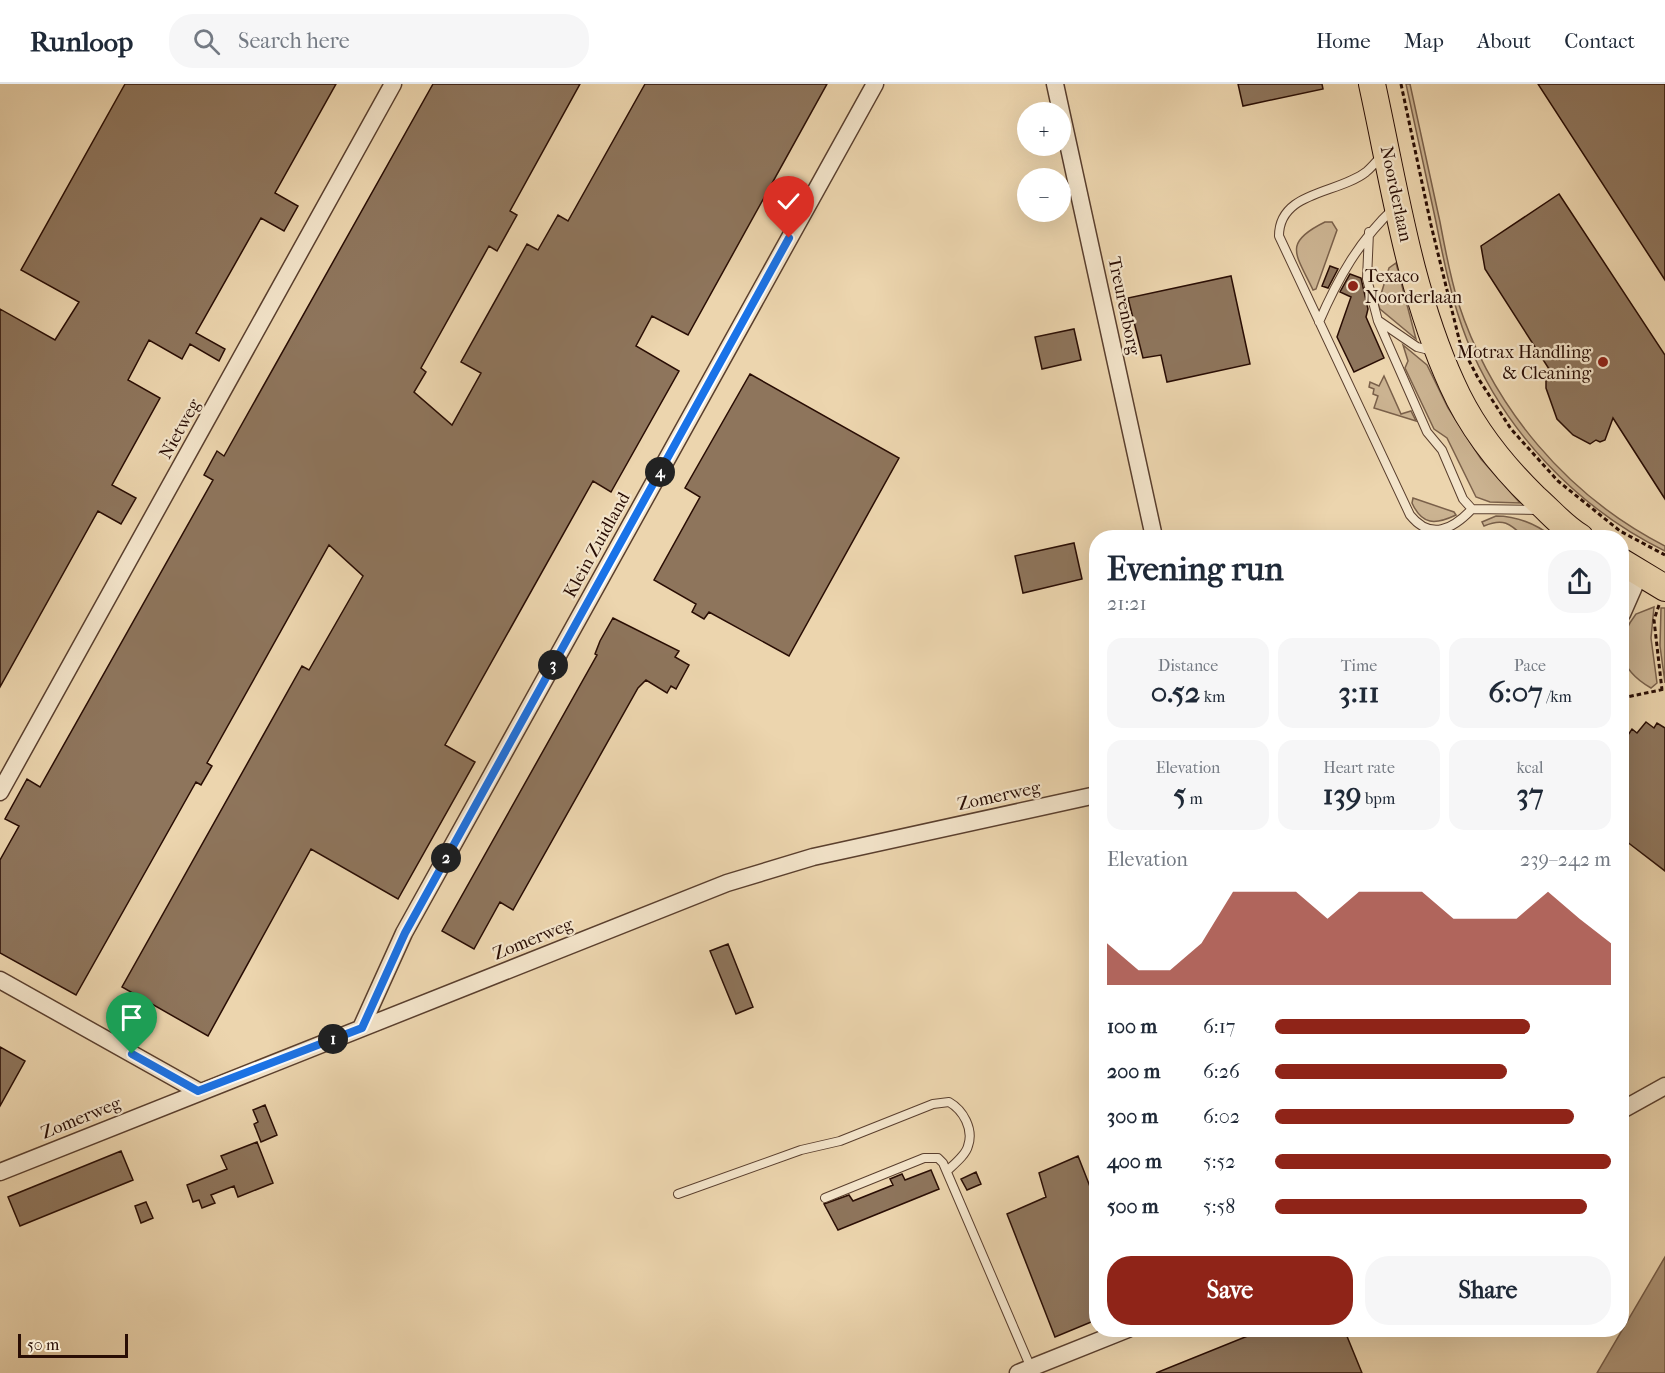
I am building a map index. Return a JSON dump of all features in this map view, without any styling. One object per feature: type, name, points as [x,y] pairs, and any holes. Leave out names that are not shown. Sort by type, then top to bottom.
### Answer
[{"type":"main road","name":"Noorderlaan","points":[[1372,84],[1398,203],[1428,323],[1452,386],[1489,446],[1548,510],[1572,530]]},
{"type":"main road","points":[[1631,567],[1663,594]]},
{"type":"street","name":"Nietweg","points":[[0,792],[393,84]]},
{"type":"street","name":"Klein Zuidland","points":[[362,1028],[410,923],[875,84]]},
{"type":"street","name":"Treurenborg","points":[[1055,84],[1152,530]]},
{"type":"street","name":"Zomerweg","points":[[2,1169],[727,883],[775,867],[1089,797]]},
{"type":"street","points":[[0,980],[198,1091]]},
{"type":"street","points":[[1629,1106],[1665,1086]]},
{"type":"street","points":[[1025,1370],[1108,1337]]},
{"type":"lane","points":[[1387,150],[1366,172],[1290,206],[1279,223],[1279,236],[1410,515],[1418,525],[1439,530],[1461,520],[1472,508]]},
{"type":"lane","points":[[1319,322],[1337,279],[1369,232],[1398,203]]},
{"type":"lane","points":[[1369,232],[1367,279],[1378,321],[1427,432],[1442,450],[1462,499],[1472,508],[1548,510]]},
{"type":"lane","points":[[1378,321],[1417,347],[1439,352]]},
{"type":"lane","points":[[678,1194],[801,1150],[840,1141],[933,1104],[949,1102],[962,1113],[970,1132],[968,1148],[947,1171]]},
{"type":"lane","points":[[825,1198],[931,1156],[944,1164],[1025,1370]]},
{"type":"path","points":[[1401,84],[1431,225],[1460,343],[1478,378],[1510,429],[1558,481],[1619,530]]},
{"type":"path","points":[[1629,536],[1665,555]]},
{"type":"path","points":[[1629,696],[1664,689],[1654,620],[1663,594]]},
{"type":"shaded area","points":[[1406,84],[1410,84],[1455,292],[1473,341],[1491,377],[1513,412],[1565,475],[1596,502],[1665,546],[1665,551],[1602,513],[1547,464],[1523,435],[1501,405],[1467,340],[1445,267]]},
{"type":"shaded area","points":[[1325,222],[1332,222],[1337,230],[1316,289],[1313,290],[1296,250],[1303,236]]},
{"type":"shaded area","points":[[1396,263],[1416,339],[1380,309],[1378,304],[1389,268]]},
{"type":"shaded area","points":[[1403,345],[1427,365],[1448,408],[1481,459],[1520,503],[1490,502],[1476,497],[1447,438],[1434,429],[1405,368],[1408,361]]},
{"type":"shaded area","points":[[1384,376],[1401,414],[1411,411],[1416,421],[1374,408],[1378,396],[1373,394],[1374,389],[1369,387],[1370,382],[1379,386]]},
{"type":"shaded area","points":[[1413,498],[1454,512],[1456,515],[1430,521],[1420,516],[1412,503]]},
{"type":"shaded area","points":[[1496,516],[1512,517],[1543,530],[1517,530],[1501,522],[1484,526],[1482,522]]},
{"type":"shaded area","points":[[1654,607],[1651,638],[1657,683],[1651,688],[1640,681],[1629,668],[1629,625],[1636,614]]},
{"type":"shaded area","points":[[1661,608],[1665,608],[1665,683],[1660,646]]},
{"type":"shaded area","points":[[1665,1257],[1665,1373],[1597,1373],[1618,1337],[1629,1337],[1629,1318]]},
{"type":"building","points":[[125,84],[336,84],[275,193],[298,206],[284,231],[261,218],[196,333],[225,349],[219,361],[190,344],[182,359],[149,340],[128,380],[160,398],[112,485],[136,498],[121,524],[98,511],[0,687],[0,309],[55,340],[79,302],[21,270]]},
{"type":"building","points":[[433,84],[580,84],[510,211],[517,215],[497,251],[489,246],[421,368],[426,372],[414,392],[452,425],[481,373],[461,362],[527,244],[538,250],[558,215],[568,221],[645,84],[827,84],[688,335],[652,316],[636,346],[679,371],[611,492],[593,481],[445,745],[475,762],[398,899],[311,849],[208,1036],[122,987],[302,666],[309,670],[363,576],[329,545],[207,763],[212,766],[201,785],[196,782],[76,995],[0,953],[0,860],[19,826],[5,819],[27,779],[40,787],[213,480],[204,475],[217,451],[224,456]]},
{"type":"building","points":[[1238,84],[1322,84],[1323,89],[1243,106]]},
{"type":"building","points":[[1538,84],[1665,84],[1665,280]]},
{"type":"building","points":[[1559,194],[1665,355],[1665,499],[1613,418],[1605,440],[1600,442],[1596,440],[1590,444],[1573,435],[1557,419],[1546,388],[1546,375],[1551,372],[1485,269],[1481,246]]},
{"type":"building","points":[[1330,266],[1338,269],[1328,288],[1322,286]]},
{"type":"building","points":[[1350,274],[1361,278],[1368,309],[1366,317],[1384,358],[1354,372],[1337,337],[1351,297],[1340,292]]},
{"type":"building","points":[[1231,276],[1250,364],[1167,382],[1161,355],[1143,358],[1128,298]]},
{"type":"building","points":[[1074,329],[1081,360],[1042,369],[1035,337]]},
{"type":"building","points":[[750,374],[899,458],[789,656],[709,612],[704,619],[692,612],[696,604],[654,580],[700,497],[685,488]]},
{"type":"building","points":[[1074,543],[1082,579],[1023,593],[1015,556]]},
{"type":"building","points":[[613,618],[679,651],[675,657],[689,665],[676,689],[671,686],[667,693],[646,680],[638,688],[513,910],[500,902],[474,949],[442,931],[597,655],[595,654],[600,641]]},
{"type":"building","points":[[1646,722],[1654,728],[1657,723],[1665,728],[1665,871],[1629,843],[1629,734],[1632,729],[1637,733]]},
{"type":"building","points":[[728,944],[753,1007],[736,1014],[710,951]]},
{"type":"building","points":[[0,1047],[25,1061],[0,1106]]},
{"type":"building","points":[[265,1105],[277,1135],[261,1142],[254,1124],[258,1122],[253,1110]]},
{"type":"building","points":[[257,1142],[273,1183],[238,1197],[234,1186],[211,1195],[215,1203],[202,1208],[199,1200],[193,1202],[187,1185],[227,1169],[221,1156]]},
{"type":"building","points":[[121,1151],[133,1180],[20,1226],[8,1197]]},
{"type":"building","points":[[1078,1156],[1089,1184],[1089,1323],[1055,1337],[1007,1214],[1046,1197],[1039,1173]]},
{"type":"building","points":[[931,1170],[939,1189],[838,1230],[824,1204],[849,1195],[853,1201],[893,1185],[890,1179],[902,1174],[905,1180]]},
{"type":"building","points":[[976,1172],[981,1184],[967,1190],[961,1179]]},
{"type":"building","points":[[146,1202],[153,1218],[141,1223],[135,1206]]},
{"type":"building","points":[[1245,1337],[1347,1337],[1362,1373],[1156,1373]]},
{"type":"place","name":"Texaco Noorderlaan","points":[[1353,286]]},
{"type":"place","name":"Motrax Handling & Cleaning","points":[[1603,362]]},
{"type":"route","points":[[132,1054],[198,1091],[362,1028],[405,933],[789,238]]}]
